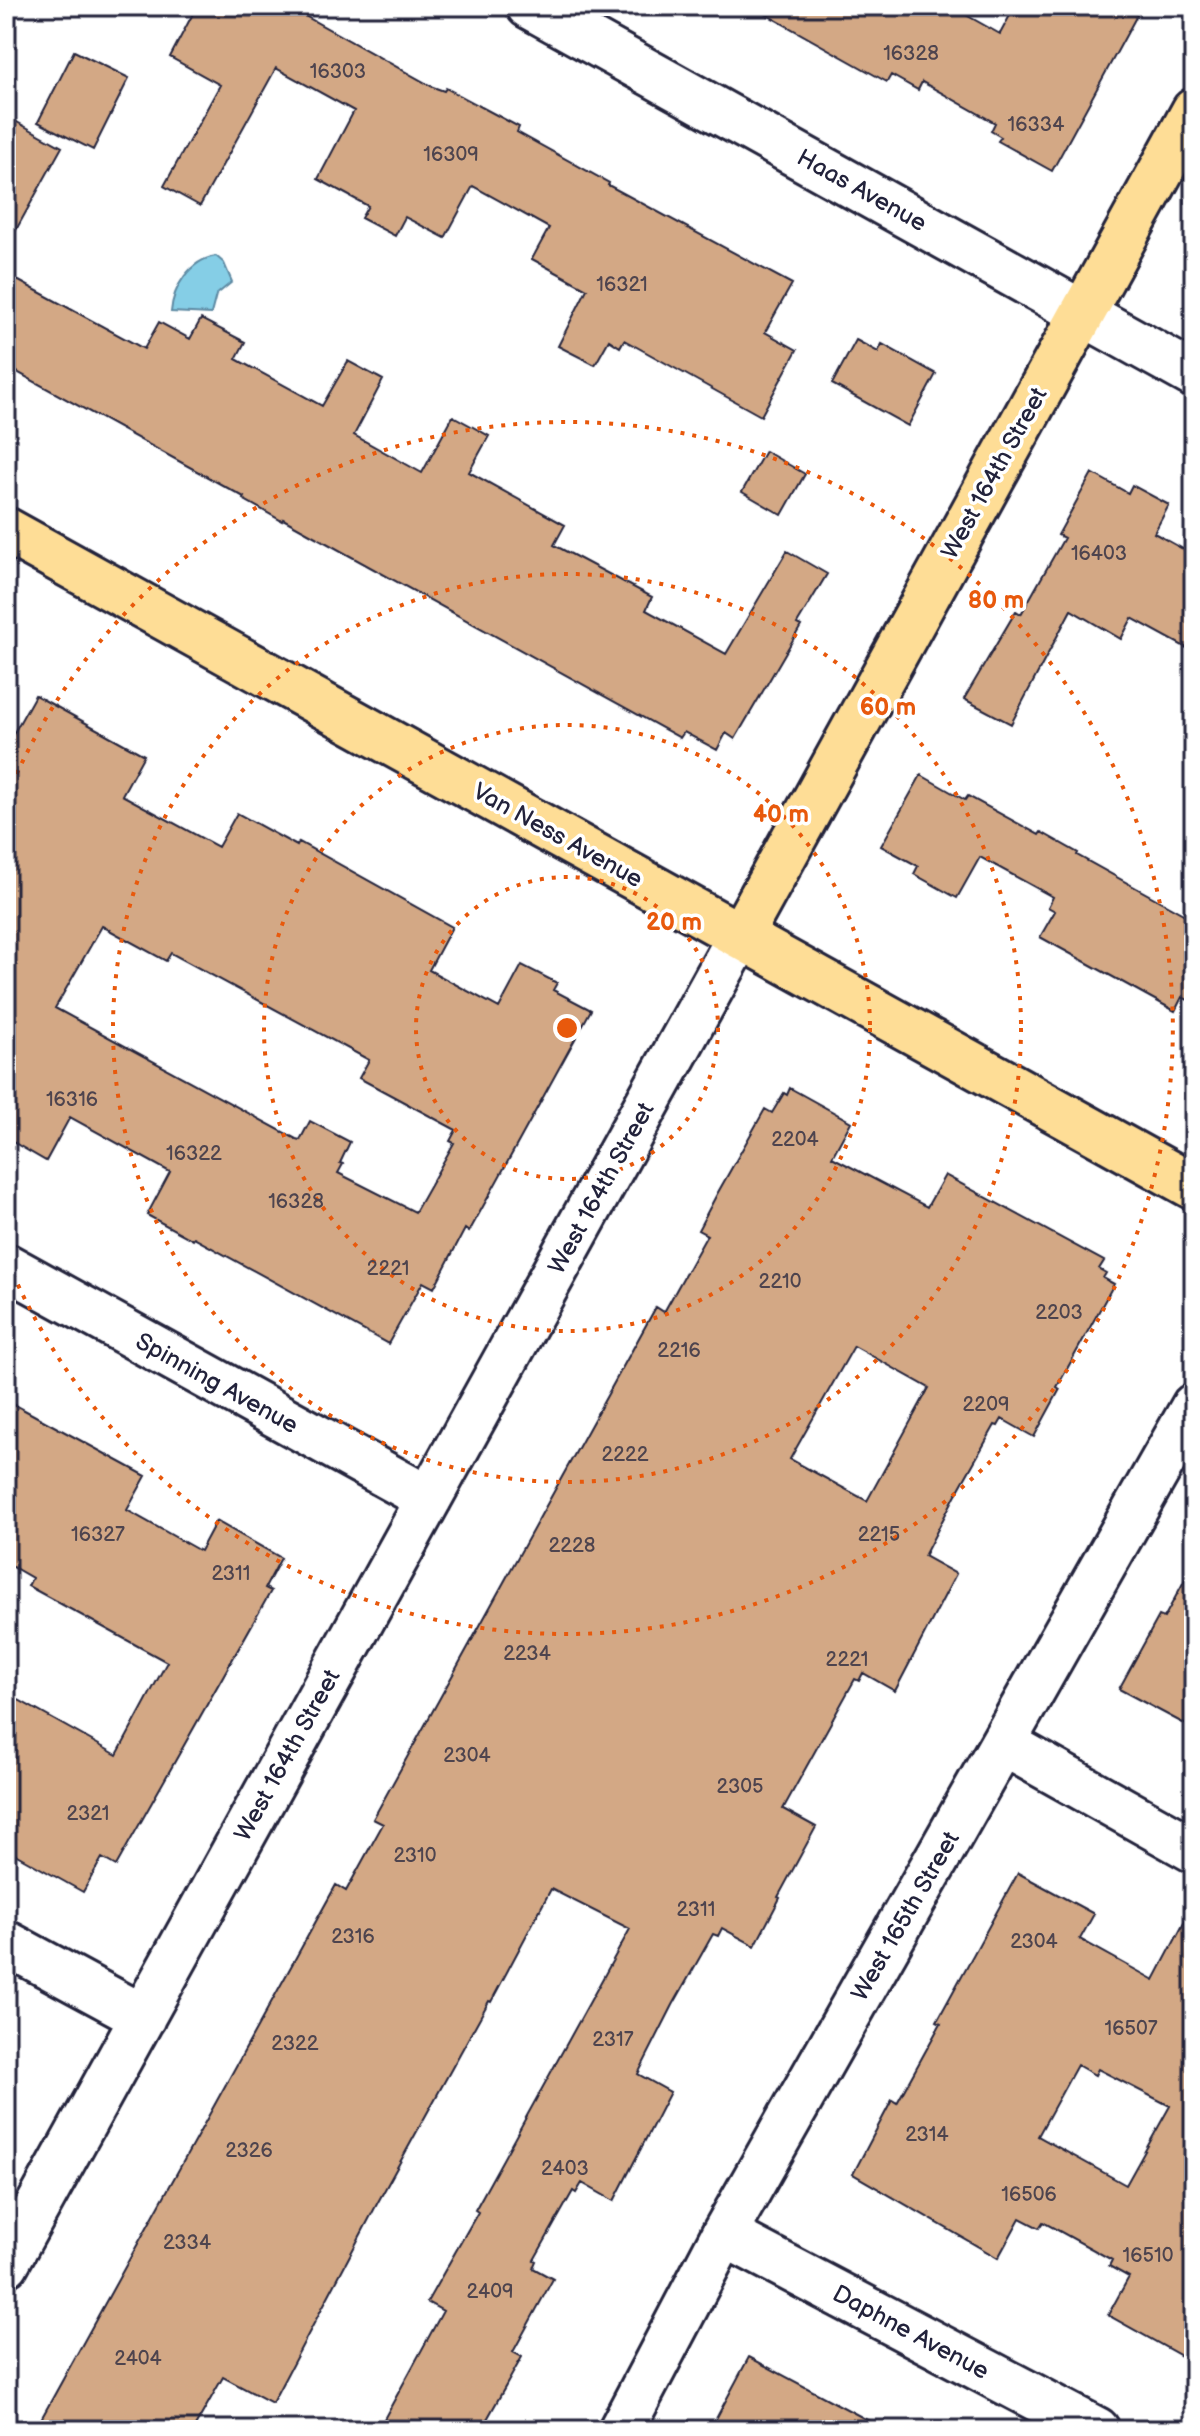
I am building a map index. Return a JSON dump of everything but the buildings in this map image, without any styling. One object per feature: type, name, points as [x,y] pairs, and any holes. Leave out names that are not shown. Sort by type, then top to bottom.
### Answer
[{"type":"main road","name":"West 164th Street","points":[[740,936],[1194,111]]},
{"type":"main road","name":"Van Ness Avenue","points":[[6,530],[1194,1187]]},
{"type":"street","name":"Haas Avenue","points":[[529,6],[1194,375]]},
{"type":"street","name":"West 164th Street","points":[[6,2264],[740,936]]},
{"type":"street","name":"Spinning Avenue","points":[[6,1266],[429,1499]]},
{"type":"street","name":"West 165th Street","points":[[621,2430],[724,2234],[1194,1406]]},
{"type":"street","points":[[1003,1743],[1194,1850]]},
{"type":"street","points":[[6,1943],[143,2017]]},
{"type":"street","name":"Daphne Avenue","points":[[724,2234],[1097,2430]]},
{"type":"water","points":[[216,256],[224,263],[232,282],[216,295],[211,314],[171,312],[175,293],[184,276],[198,263]]}]
